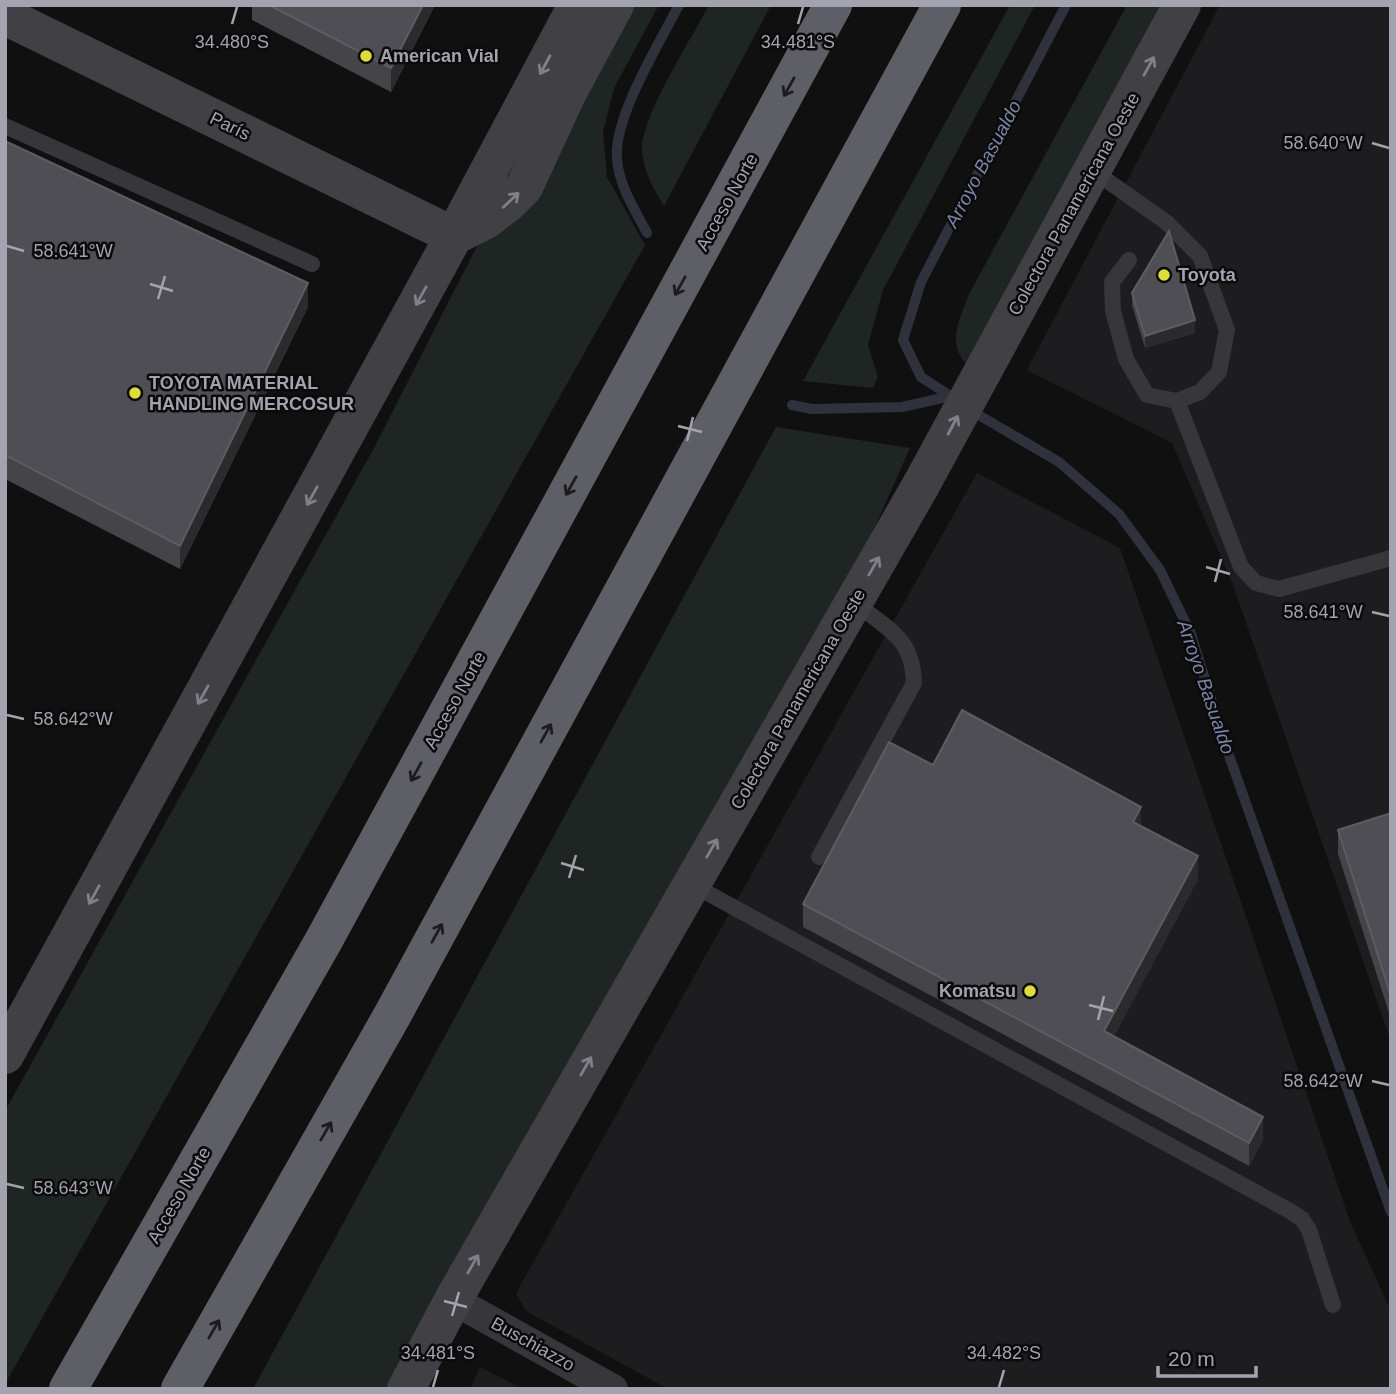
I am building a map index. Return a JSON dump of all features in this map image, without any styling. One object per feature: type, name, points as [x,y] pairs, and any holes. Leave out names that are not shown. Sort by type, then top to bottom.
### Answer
[{"type":"highway","name":"Acceso Norte","points":[[68,1389],[324,940],[834,5]]},
{"type":"highway","points":[[180,1389],[399,1002],[942,5]]},
{"type":"street","points":[[5,1055],[578,5]]},
{"type":"street","points":[[454,236],[486,220],[524,187],[567,94],[615,5]]},
{"type":"street","name":"Colectora Panamericana Oeste","points":[[406,1389],[453,1300],[921,485],[1182,5]]},
{"type":"street","name":"París","points":[[5,16],[454,236]]},
{"type":"street","name":"Buschiazzo","points":[[453,1300],[613,1389]]},
{"type":"lane","points":[[5,126],[312,264]]},
{"type":"lane","points":[[1092,170],[1166,222],[1200,256],[1227,330],[1219,372],[1200,392],[1177,401],[1147,395],[1126,359],[1113,311],[1112,282],[1129,260]]},
{"type":"lane","points":[[1177,401],[1241,567],[1256,583],[1279,589],[1391,558]]},
{"type":"lane","points":[[819,856],[914,683],[914,663],[905,643],[854,602]]},
{"type":"lane","points":[[691,884],[1296,1215],[1309,1230],[1333,1305]]},
{"type":"shaded area","points":[[622,5],[659,5],[614,88],[603,132],[607,177],[645,245],[5,1384],[5,1111],[374,448],[478,244]]},
{"type":"shaded area","points":[[709,5],[771,5],[664,206],[645,166],[642,151],[644,137],[658,99]]},
{"type":"shaded area","points":[[1010,5],[1035,5],[883,290],[868,345],[878,377],[873,388],[803,381]]},
{"type":"shaded area","points":[[1127,5],[1168,5],[970,368],[962,359],[956,341],[958,323],[969,294]]},
{"type":"shaded area","points":[[1220,5],[1391,5],[1391,1042],[1233,585],[1172,443],[1027,370]]},
{"type":"shaded area","points":[[776,427],[910,448],[851,581],[397,1389],[253,1389]]},
{"type":"shaded area","points":[[977,473],[1120,548],[1351,1224],[1391,1311],[1391,1389],[668,1389],[526,1311],[516,1293]]},
{"type":"shaded area","points":[[480,1367],[523,1389],[470,1389]]},
{"type":"building","points":[[269,5],[423,5],[391,68]]},
{"type":"building","name":"TOYOTA MATERIAL HANDLING MERCOSUR","points":[[5,141],[308,283],[180,546],[5,455]]},
{"type":"building","name":"Toyota","points":[[1169,231],[1195,320],[1145,336],[1132,293]]},
{"type":"building","name":"Komatsu","points":[[962,710],[1141,807],[1133,822],[1198,856],[1104,1031],[1263,1117],[1249,1143],[803,904],[889,742],[933,765]]},
{"type":"building","points":[[1391,813],[1391,996],[1338,830]]},
{"type":"waterway","points":[[647,233],[621,179],[617,159],[618,142],[622,123],[639,80],[679,5]]},
{"type":"waterway","name":"Arroyo Basualdo","points":[[958,401],[921,377],[903,340],[921,282],[1066,5]]},
{"type":"waterway","points":[[792,405],[812,409],[902,407],[951,396]]},
{"type":"waterway","name":"Arroyo Basualdo","points":[[970,410],[1059,462],[1119,514],[1160,570],[1191,634],[1226,747],[1391,1212]]},
{"type":"place","name":"American Vial","points":[[366,56]]},
{"type":"place","name":"Toyota","points":[[1164,275]]},
{"type":"place","name":"TOYOTA MATERIAL HANDLING MERCOSUR","points":[[135,393]]},
{"type":"place","name":"Komatsu","points":[[1030,991]]}]
